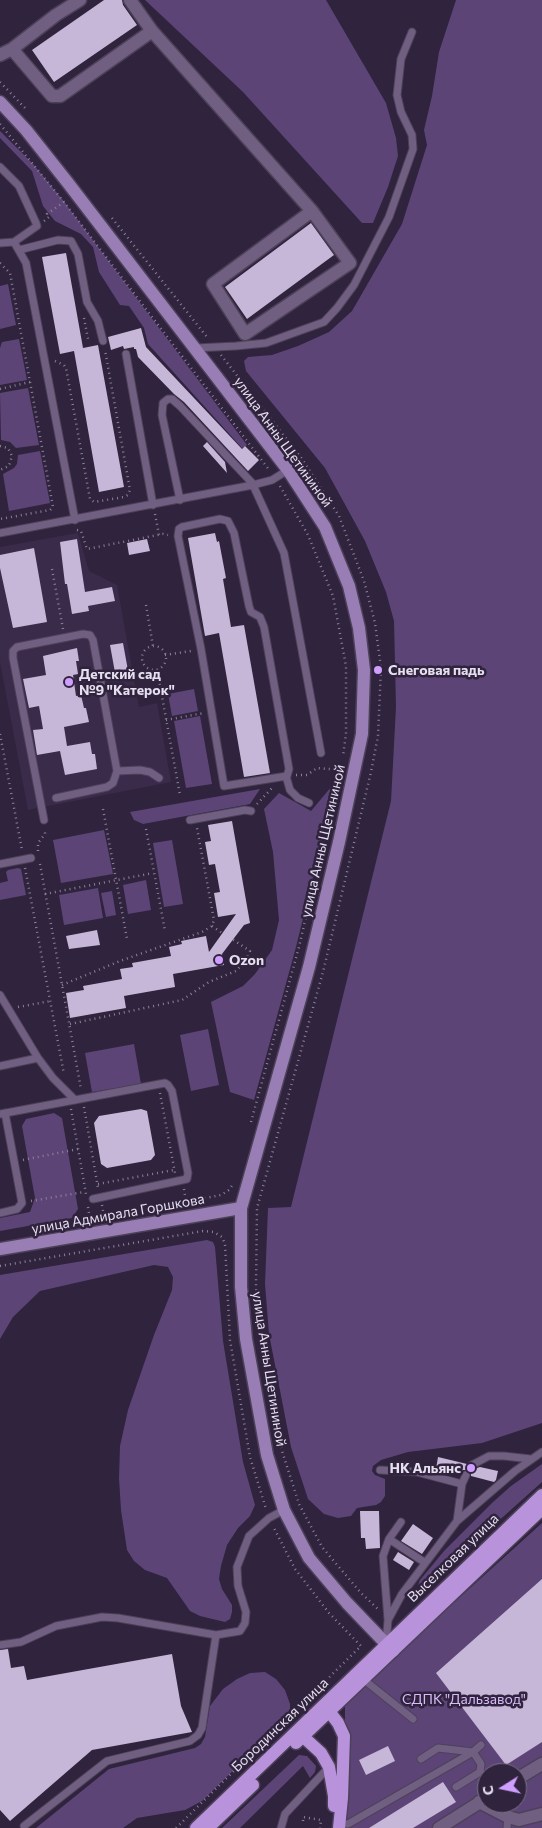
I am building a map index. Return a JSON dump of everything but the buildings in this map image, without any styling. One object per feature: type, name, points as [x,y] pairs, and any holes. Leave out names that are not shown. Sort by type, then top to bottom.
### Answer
[{"type":"main road","name":"улица Анны Щетининой","points":[[0,102],[26,130],[196,348],[288,470],[325,527],[349,586],[359,628],[364,670],[362,734],[309,967],[242,1208],[241,1287],[246,1339],[267,1455],[284,1510],[309,1558],[347,1603],[390,1647]]},
{"type":"main road","name":"улица Адмирала Горшкова","points":[[0,1249],[242,1208]]},
{"type":"main road","name":"Выселковая улица","points":[[390,1647],[542,1495]]},
{"type":"main road","name":"Выселковая улица","points":[[390,1647],[542,1509]]},
{"type":"main road","name":"Бородинская улица","points":[[327,1708],[364,1679],[390,1647]]},
{"type":"main road","name":"Бородинская улица","points":[[196,1828],[327,1708],[390,1647]]},
{"type":"main road","points":[[327,1708],[338,1723],[344,1736],[337,1827]]},
{"type":"main road","name":"Бородинская улица","points":[[208,1828],[299,1734]]},
{"type":"main road","points":[[299,1734],[320,1753],[329,1767],[337,1827]]},
{"type":"street","points":[[0,55],[12,49],[56,15],[80,0]]},
{"type":"street","points":[[130,0],[152,31],[312,212],[350,263],[245,334],[213,284],[312,212]]},
{"type":"street","points":[[12,49],[52,96],[60,96],[152,31]]},
{"type":"street","points":[[527,1773],[542,1764]]},
{"type":"street","points":[[439,1828],[477,1804]]},
{"type":"street","points":[[501,1813],[514,1823],[542,1814]]},
{"type":"lane","points":[[196,348],[266,343],[324,322],[337,308],[354,284],[389,217],[412,149],[412,135],[401,112],[397,95],[400,59],[412,32]]},
{"type":"lane","points":[[0,167],[19,186],[36,221],[36,226],[14,242],[0,243]]},
{"type":"lane","points":[[19,250],[58,240],[71,242],[78,254],[87,302],[98,321],[103,341]]},
{"type":"lane","points":[[14,242],[26,263],[75,520]]},
{"type":"lane","points":[[126,354],[153,505]]},
{"type":"lane","points":[[180,500],[162,415],[163,403],[168,399],[172,399],[180,406],[253,485],[284,553],[321,753]]},
{"type":"lane","points":[[0,533],[253,485],[276,479],[288,470]]},
{"type":"lane","points":[[285,776],[224,786],[202,649],[178,536],[179,529],[182,527],[220,518],[228,521],[231,525],[249,606],[251,612],[260,617],[264,627],[288,766],[285,776],[290,790],[298,798],[309,803]]},
{"type":"lane","points":[[44,820],[13,650],[17,647],[83,634],[90,635],[94,640],[117,771],[113,783],[107,788],[56,798]]},
{"type":"lane","points":[[117,771],[140,770],[150,772],[159,778]]},
{"type":"lane","points":[[193,819],[245,810],[251,811]]},
{"type":"lane","points":[[0,864],[27,858]]},
{"type":"lane","points":[[0,995],[38,1058],[53,1078],[75,1100]]},
{"type":"lane","points":[[0,1066],[38,1058]]},
{"type":"lane","points":[[0,1213],[17,1209],[22,1202],[3,1114],[165,1083],[172,1091],[188,1173],[187,1179],[96,1199]]},
{"type":"lane","points":[[388,1620],[402,1594],[424,1562],[457,1521],[542,1452]]},
{"type":"lane","points":[[472,1465],[489,1456],[531,1459]]},
{"type":"lane","points":[[380,1470],[417,1472],[462,1484]]},
{"type":"lane","points":[[457,1521],[462,1484],[466,1475]]},
{"type":"lane","points":[[0,1645],[21,1642],[56,1626],[102,1617],[118,1618],[216,1635],[240,1631],[245,1623],[246,1612],[238,1586],[237,1567],[249,1536],[269,1518],[284,1510]]},
{"type":"lane","points":[[390,1647],[383,1556],[389,1539],[401,1522]]},
{"type":"lane","points":[[389,1539],[424,1562]]},
{"type":"lane","points":[[24,1826],[107,1761],[190,1740],[198,1735],[202,1728],[216,1635]]},
{"type":"lane","points":[[364,1679],[413,1719]]},
{"type":"lane","points":[[337,1827],[348,1824],[481,1745]]},
{"type":"lane","points":[[421,1759],[438,1748],[472,1752],[481,1764],[480,1772],[456,1787]]},
{"type":"lane","points":[[281,1828],[285,1814],[329,1767]]},
{"type":"path","points":[[0,82],[30,114]]},
{"type":"path","points":[[0,124],[64,202],[276,479],[308,535],[333,596],[346,666],[346,734],[338,779]]},
{"type":"path","points":[[36,226],[49,217],[47,214],[64,202]]},
{"type":"path","points":[[109,214],[302,459],[339,516],[364,581],[375,623],[381,668],[378,736],[372,772],[323,972],[257,1208],[256,1285],[259,1333],[282,1452],[299,1504],[322,1546],[361,1593],[377,1608],[386,1610]]},
{"type":"path","points":[[0,263],[10,273],[53,507],[50,510],[0,519]]},
{"type":"path","points":[[82,310],[88,339]]},
{"type":"path","points":[[52,359],[66,368],[90,499],[94,502],[124,497],[130,492],[106,356]]},
{"type":"path","points":[[0,388],[30,382]]},
{"type":"path","points":[[0,446],[8,448],[12,456],[9,466],[0,470]]},
{"type":"path","points":[[153,505],[159,535]]},
{"type":"path","points":[[69,531],[81,531],[87,549],[163,534],[178,536]]},
{"type":"path","points":[[52,569],[64,638]]},
{"type":"path","points":[[146,605],[153,646]]},
{"type":"path","points":[[153,646],[160,647],[165,655],[164,664],[157,669],[146,666],[142,659],[145,650],[153,646]]},
{"type":"path","points":[[165,655],[202,649]]},
{"type":"path","points":[[157,669],[180,795]]},
{"type":"path","points":[[166,720],[213,712]]},
{"type":"path","points":[[0,734],[27,858],[50,1001],[67,1091]]},
{"type":"path","points":[[251,811],[285,776],[307,775],[317,768],[341,770]]},
{"type":"path","points":[[250,1126],[299,947],[336,788]]},
{"type":"path","points":[[102,810],[127,939]]},
{"type":"path","points":[[62,985],[120,961],[202,932],[212,926],[214,920],[193,819]]},
{"type":"path","points":[[38,854],[38,843],[46,834],[44,820]]},
{"type":"path","points":[[146,829],[165,931]]},
{"type":"path","points":[[39,862],[70,1024],[78,1149],[90,1220]]},
{"type":"path","points":[[45,894],[154,873]]},
{"type":"path","points":[[212,926],[222,933]]},
{"type":"path","points":[[70,1024],[182,1000],[209,982],[236,971],[245,961],[250,952],[232,939]]},
{"type":"path","points":[[8,1009],[50,1001]]},
{"type":"path","points":[[156,1090],[160,1095],[174,1170],[186,1202]]},
{"type":"path","points":[[75,1100],[98,1184],[96,1199],[104,1218],[113,1216]]},
{"type":"path","points":[[14,1162],[78,1149]]},
{"type":"path","points":[[98,1184],[174,1170]]},
{"type":"path","points":[[131,1212],[221,1195],[229,1190],[234,1183]]},
{"type":"path","points":[[22,1202],[85,1191]]},
{"type":"path","points":[[0,1266],[203,1231],[214,1232],[222,1237],[225,1244],[232,1350],[250,1457],[269,1518],[296,1569],[329,1613],[361,1646],[176,1828]]},
{"type":"path","points":[[303,1821],[303,1817],[321,1820],[320,1828]]},
{"type":"shaded area","name":"Детский сад №9 \"Катерок\"","points":[[78,533],[89,571],[117,585],[139,707],[157,703],[171,782],[28,810],[0,662],[0,547]]},
{"type":"green space","points":[[145,0],[326,0],[386,103],[396,138],[398,156],[373,223],[362,223],[243,92]]},
{"type":"green space","points":[[456,0],[542,0],[542,1423],[482,1443],[408,1452],[381,1460],[373,1466],[372,1471],[375,1475],[385,1479],[385,1496],[381,1502],[376,1505],[357,1508],[351,1516],[338,1518],[324,1514],[308,1499],[291,1447],[269,1334],[265,1284],[268,1208],[291,1207],[391,801],[396,707],[394,621],[386,592],[365,541],[325,468],[246,371],[244,361],[248,357],[272,355],[329,332],[352,311],[402,224],[427,145],[424,130],[439,52]]},
{"type":"green space","points":[[0,131],[33,164],[62,199],[247,445],[242,448],[148,344],[144,328],[129,306],[120,305],[99,272],[93,247],[81,234],[55,221],[43,206],[32,171],[0,138]]},
{"type":"green space","points":[[8,284],[16,325],[0,329],[0,286]]},
{"type":"green space","points":[[19,339],[27,380],[0,385],[0,348],[2,342]]},
{"type":"green space","points":[[28,388],[39,445],[16,448],[10,442],[1,440],[0,393]]},
{"type":"green space","points":[[40,451],[50,503],[9,511],[3,474],[14,468],[17,464],[18,455]]},
{"type":"green space","points":[[194,689],[198,711],[172,716],[168,694]]},
{"type":"green space","points":[[200,716],[212,784],[186,788],[174,721]]},
{"type":"green space","points":[[337,780],[296,947],[254,1100],[230,1092],[211,1002],[243,986],[255,974],[272,950],[279,920],[273,852],[264,809],[279,793],[311,811]]},
{"type":"green space","points":[[260,789],[250,804],[143,824],[134,820],[130,812]]},
{"type":"green space","points":[[104,830],[113,874],[61,883],[53,840]]},
{"type":"green space","points":[[172,840],[183,904],[164,907],[153,843]]},
{"type":"green space","points":[[18,868],[21,869],[26,895],[0,900],[0,883],[8,881],[6,872]]},
{"type":"green space","points":[[146,880],[151,910],[128,914],[123,885]]},
{"type":"green space","points":[[98,888],[103,918],[64,925],[59,895]]},
{"type":"green space","points":[[112,891],[116,915],[106,917],[101,893]]},
{"type":"green space","points":[[208,1029],[219,1085],[191,1091],[180,1035]]},
{"type":"green space","points":[[134,1044],[141,1084],[92,1092],[85,1053]]},
{"type":"green space","points":[[54,1113],[62,1118],[78,1209],[72,1218],[0,1231],[0,1218],[30,1212],[35,1198],[22,1126],[26,1119]]},
{"type":"green space","points":[[207,1240],[213,1242],[215,1247],[223,1341],[243,1462],[255,1505],[250,1516],[238,1528],[227,1545],[221,1566],[219,1579],[222,1589],[232,1605],[230,1619],[225,1622],[200,1616],[190,1611],[167,1578],[145,1570],[134,1561],[127,1550],[121,1510],[120,1446],[128,1410],[172,1290],[173,1277],[168,1267],[154,1265],[40,1291],[13,1317],[0,1339],[0,1275]]},
{"type":"green space","points":[[542,1464],[542,1482],[428,1584],[418,1585],[444,1551],[492,1503],[511,1486]]},
{"type":"green space","name":"СДПК \"Дальзавод\"","points":[[542,1523],[542,1828],[345,1828],[345,1701]]},
{"type":"green space","points":[[265,1672],[276,1679],[285,1690],[290,1704],[290,1715],[202,1801],[185,1810],[137,1818],[123,1828],[36,1828],[109,1769],[195,1748],[201,1744],[205,1737],[210,1706],[223,1689],[250,1673]]},
{"type":"green space","points":[[299,1755],[307,1756],[316,1766],[315,1772],[310,1778],[303,1766],[240,1828],[222,1828]]},
{"type":"place","name":"Снеговая падь","points":[[378,670]]},
{"type":"place","name":"Детский сад №9 \"Катерок\"","points":[[69,682]]},
{"type":"place","name":"Ozon","points":[[219,960]]},
{"type":"place","name":"НК Альянс","points":[[471,1468]]}]
